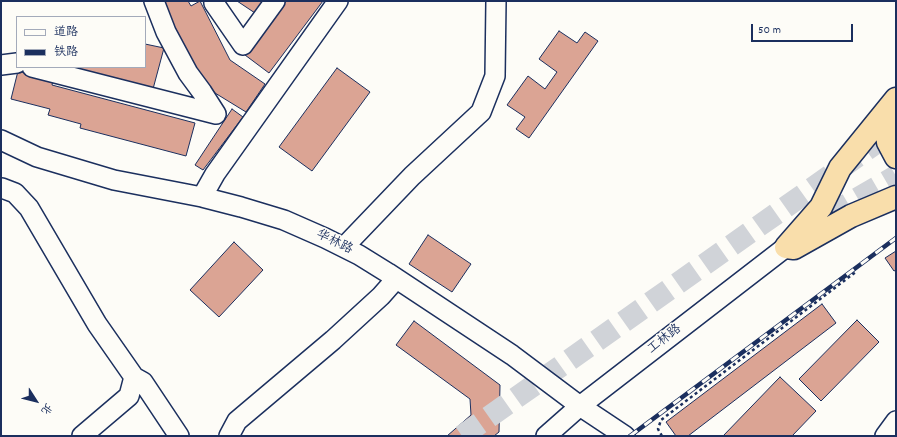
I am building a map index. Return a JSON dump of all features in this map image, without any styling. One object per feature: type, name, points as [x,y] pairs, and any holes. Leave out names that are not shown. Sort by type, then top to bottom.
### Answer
[{"type":"highway","points":[[896,99],[889,111],[886,126],[888,142],[896,157]]},
{"type":"highway","points":[[786,247],[821,207],[840,168],[896,99]]},
{"type":"highway","points":[[786,247],[794,248],[851,216],[896,197]]},
{"type":"street","points":[[36,68],[216,114],[188,73],[166,32],[154,1]]},
{"type":"street","points":[[215,1],[214,2],[243,45],[275,1]]},
{"type":"street","points":[[202,197],[215,174],[338,1]]},
{"type":"street","points":[[344,247],[412,176],[481,112],[495,76],[496,1]]},
{"type":"street","points":[[1,65],[16,64]]},
{"type":"street","name":"华林路","points":[[1,140],[37,157],[114,180],[202,197],[284,220],[344,247],[359,255],[512,355],[580,406],[625,436]]},
{"type":"street","points":[[1,187],[20,214]]},
{"type":"street","points":[[1,187],[15,193],[29,208],[97,324],[134,377],[143,382],[179,436]]},
{"type":"street","name":"工林路","points":[[546,436],[580,406],[786,247]]},
{"type":"street","points":[[229,436],[237,421],[333,340],[381,296],[396,279]]},
{"type":"street","points":[[82,436],[129,396],[134,377]]},
{"type":"street","points":[[885,436],[896,421]]},
{"type":"path","points":[[662,436],[658,429],[661,420],[857,271]]},
{"type":"building","points":[[160,1],[188,1],[191,6],[200,1],[230,60],[265,84],[246,112],[215,93],[193,67]]},
{"type":"building","points":[[237,1],[264,1],[255,13]]},
{"type":"building","points":[[286,1],[323,1],[269,73],[245,55]]},
{"type":"building","points":[[559,31],[577,43],[585,32],[598,41],[529,138],[516,129],[525,117],[507,105],[528,76],[545,89],[557,72],[539,59]]},
{"type":"building","points":[[146,44],[164,48],[153,89],[72,68],[146,68]]},
{"type":"building","points":[[337,68],[370,92],[312,171],[279,147]]},
{"type":"building","points":[[18,71],[53,80],[52,85],[195,123],[186,156],[80,128],[81,124],[48,115],[50,109],[11,99]]},
{"type":"building","points":[[232,109],[243,117],[203,170],[195,165]]},
{"type":"building","points":[[428,235],[471,264],[452,292],[409,264]]},
{"type":"building","points":[[234,242],[263,270],[219,317],[190,290]]},
{"type":"building","points":[[896,251],[896,270],[894,271],[885,258]]},
{"type":"building","points":[[822,304],[836,323],[688,436],[676,436],[666,422]]},
{"type":"building","points":[[857,320],[879,342],[821,401],[799,379]]},
{"type":"building","points":[[414,321],[500,385],[499,432],[494,436],[447,436],[471,415],[470,399],[396,345]]},
{"type":"building","points":[[780,377],[816,411],[792,436],[723,436]]},
{"type":"tunnel","points":[[462,436],[896,129]]},
{"type":"tunnel","points":[[803,235],[829,215],[896,176]]},
{"type":"railway","points":[[630,436],[896,238]]}]
